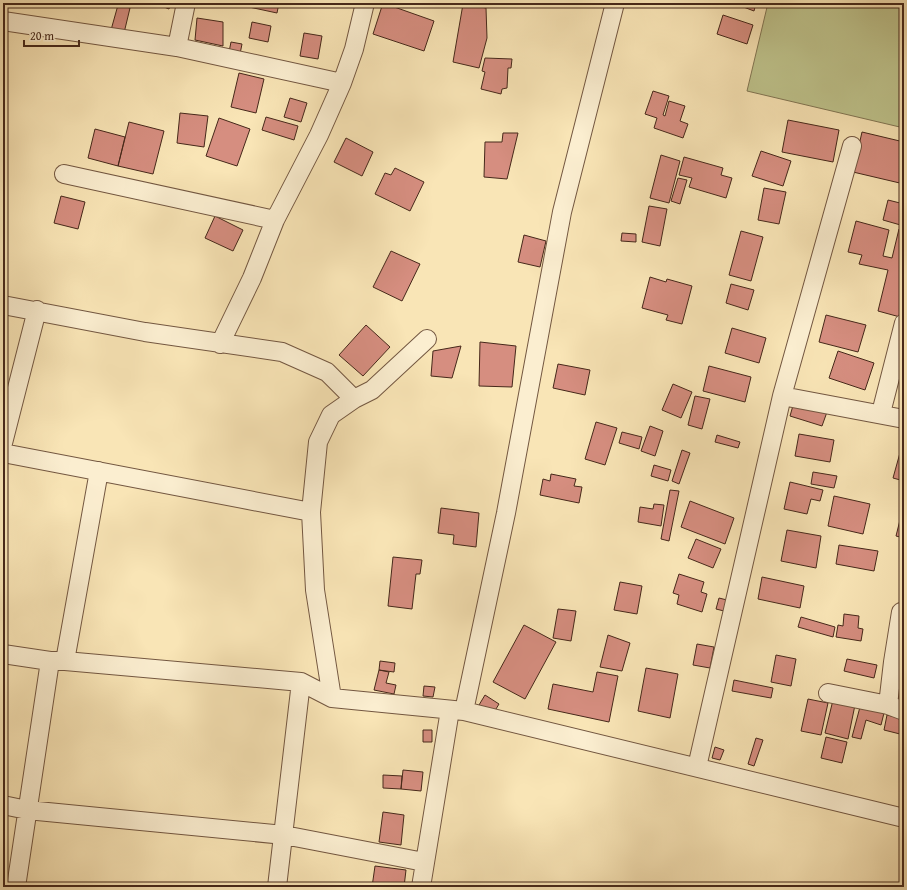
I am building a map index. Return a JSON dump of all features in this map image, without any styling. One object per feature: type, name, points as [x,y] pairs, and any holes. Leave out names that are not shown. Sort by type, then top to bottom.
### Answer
[{"type":"street","points":[[177,47],[186,3]]},
{"type":"street","points":[[220,344],[252,278],[275,220],[319,135],[342,83],[354,49],[365,3]]},
{"type":"street","points":[[421,887],[424,862],[457,710],[506,513],[562,212],[615,3]]},
{"type":"street","points":[[3,21],[177,47],[342,83]]},
{"type":"street","points":[[697,767],[782,396],[852,146]]},
{"type":"street","points":[[64,174],[275,220]]},
{"type":"street","points":[[3,305],[37,310],[145,332],[282,352],[327,372],[354,399]]},
{"type":"street","points":[[3,443],[37,310]]},
{"type":"street","points":[[881,413],[904,323]]},
{"type":"street","points":[[332,698],[315,590],[311,512],[318,442],[331,415],[354,399],[372,390],[428,339]]},
{"type":"street","points":[[782,396],[881,413],[904,419]]},
{"type":"street","points":[[3,453],[311,512]]},
{"type":"street","points":[[16,887],[27,810],[99,471]]},
{"type":"street","points":[[828,693],[896,708],[893,662],[901,612]]},
{"type":"street","points":[[3,654],[58,661],[301,682],[332,698],[457,710],[904,818]]},
{"type":"street","points":[[277,887],[301,682]]},
{"type":"street","points":[[3,805],[27,810],[284,835],[424,862]]},
{"type":"green space","points":[[768,3],[904,3],[904,128],[747,91]]},
{"type":"building","points":[[154,3],[171,3],[169,9]]},
{"type":"building","points":[[249,3],[279,3],[277,13],[249,7]]},
{"type":"building","points":[[383,3],[434,21],[424,51],[373,34]]},
{"type":"building","points":[[733,3],[756,3],[754,11]]},
{"type":"building","points":[[463,4],[486,8],[487,38],[479,68],[453,62]]},
{"type":"building","points":[[118,5],[130,8],[124,33],[111,30]]},
{"type":"building","points":[[723,15],[753,25],[747,44],[717,34]]},
{"type":"building","points":[[197,18],[223,22],[223,46],[195,40]]},
{"type":"building","points":[[252,22],[271,26],[268,42],[249,38]]},
{"type":"building","points":[[304,33],[322,36],[318,59],[300,56]]},
{"type":"building","points":[[231,42],[242,44],[240,54],[229,52]]},
{"type":"building","points":[[485,58],[512,59],[511,68],[508,68],[507,88],[502,89],[501,94],[481,89],[485,72],[482,71]]},
{"type":"building","points":[[239,73],[264,79],[256,113],[231,107]]},
{"type":"building","points":[[653,91],[669,96],[663,115],[665,116],[669,101],[685,106],[680,121],[688,124],[683,138],[654,128],[657,118],[645,114]]},
{"type":"building","points":[[290,98],[307,103],[301,122],[284,117]]},
{"type":"building","points":[[180,113],[208,116],[204,147],[177,143]]},
{"type":"building","points":[[266,117],[298,126],[294,140],[262,130]]},
{"type":"building","points":[[219,118],[250,129],[237,166],[206,156]]},
{"type":"building","points":[[788,120],[839,130],[833,162],[782,152]]},
{"type":"building","points":[[129,122],[164,131],[153,174],[118,166]]},
{"type":"building","points":[[95,129],[125,137],[118,166],[88,158]]},
{"type":"building","points":[[862,132],[904,142],[904,184],[853,172]]},
{"type":"building","points":[[503,133],[518,133],[507,179],[484,177],[485,142],[502,142]]},
{"type":"building","points":[[346,138],[373,152],[362,176],[334,162]]},
{"type":"building","points":[[761,151],[791,161],[783,186],[752,176]]},
{"type":"building","points":[[661,155],[680,161],[669,203],[650,198]]},
{"type":"building","points":[[684,157],[723,168],[721,175],[732,178],[726,198],[689,187],[692,178],[679,175]]},
{"type":"building","points":[[395,168],[424,182],[410,211],[375,194],[385,173],[391,175]]},
{"type":"building","points":[[678,178],[687,180],[680,204],[671,201]]},
{"type":"building","points":[[764,188],[786,192],[779,224],[758,220]]},
{"type":"building","points":[[61,196],[85,202],[78,229],[54,223]]},
{"type":"building","points":[[888,200],[904,204],[904,226],[883,220]]},
{"type":"building","points":[[649,206],[667,209],[660,246],[642,242]]},
{"type":"building","points":[[215,216],[243,230],[233,251],[205,238]]},
{"type":"building","points":[[856,221],[889,230],[883,256],[892,258],[899,229],[904,230],[904,300],[900,317],[878,311],[888,270],[859,264],[862,255],[848,252]]},
{"type":"building","points":[[741,231],[763,237],[751,281],[729,275]]},
{"type":"building","points":[[622,233],[636,234],[636,242],[621,241]]},
{"type":"building","points":[[524,235],[546,241],[540,267],[518,262]]},
{"type":"building","points":[[391,251],[420,264],[402,301],[373,287]]},
{"type":"building","points":[[650,277],[666,282],[667,279],[692,286],[682,324],[666,320],[668,315],[642,308]]},
{"type":"building","points":[[731,284],[754,290],[748,310],[726,303]]},
{"type":"building","points":[[826,315],[866,325],[858,352],[819,342]]},
{"type":"building","points":[[366,325],[390,347],[363,376],[339,355]]},
{"type":"building","points":[[732,328],[766,338],[759,363],[725,353]]},
{"type":"building","points":[[480,342],[516,346],[512,387],[479,386]]},
{"type":"building","points":[[461,346],[452,378],[431,376],[433,351]]},
{"type":"building","points":[[838,351],[874,363],[865,390],[829,378]]},
{"type":"building","points":[[558,364],[590,370],[585,395],[553,388]]},
{"type":"building","points":[[709,366],[751,377],[745,402],[703,391]]},
{"type":"building","points":[[673,384],[692,392],[681,418],[662,410]]},
{"type":"building","points":[[695,396],[710,399],[702,429],[688,425]]},
{"type":"building","points":[[794,402],[827,412],[822,426],[790,416]]},
{"type":"building","points":[[596,422],[617,428],[605,465],[585,459]]},
{"type":"building","points":[[650,426],[663,431],[655,456],[641,451]]},
{"type":"building","points":[[622,432],[642,437],[639,449],[619,443]]},
{"type":"building","points":[[799,434],[834,440],[830,462],[795,456]]},
{"type":"building","points":[[717,435],[740,442],[738,448],[715,442]]},
{"type":"building","points":[[904,442],[904,481],[893,478]]},
{"type":"building","points":[[682,450],[690,453],[679,484],[672,481]]},
{"type":"building","points":[[654,465],[671,470],[668,481],[651,476]]},
{"type":"building","points":[[813,472],[837,476],[834,488],[811,484]]},
{"type":"building","points":[[551,474],[576,479],[574,486],[582,487],[579,503],[540,495],[543,479],[550,481]]},
{"type":"building","points":[[790,482],[823,490],[820,501],[811,499],[807,514],[784,509]]},
{"type":"building","points":[[670,490],[679,491],[669,541],[661,539]]},
{"type":"building","points":[[834,496],[870,504],[863,534],[828,526]]},
{"type":"building","points":[[690,501],[734,518],[725,544],[681,527]]},
{"type":"building","points":[[654,504],[664,505],[661,526],[638,522],[640,507],[653,509]]},
{"type":"building","points":[[441,508],[479,513],[476,547],[453,544],[454,535],[438,533]]},
{"type":"building","points":[[901,516],[904,517],[904,538],[896,536]]},
{"type":"building","points":[[787,530],[821,536],[816,568],[781,561]]},
{"type":"building","points":[[696,539],[721,549],[713,568],[688,558]]},
{"type":"building","points":[[839,545],[878,551],[874,571],[836,564]]},
{"type":"building","points":[[393,557],[422,560],[420,574],[416,574],[412,609],[388,606]]},
{"type":"building","points":[[679,574],[704,582],[701,592],[707,594],[702,612],[677,604],[679,595],[673,593]]},
{"type":"building","points":[[762,577],[804,586],[800,608],[758,599]]},
{"type":"building","points":[[620,582],[642,586],[637,614],[614,610]]},
{"type":"building","points":[[719,598],[731,601],[728,612],[716,609]]},
{"type":"building","points":[[558,609],[576,611],[571,641],[553,638]]},
{"type":"building","points":[[844,614],[859,616],[858,628],[863,629],[861,641],[836,637],[838,625],[843,626]]},
{"type":"building","points":[[801,617],[835,627],[833,637],[798,627]]},
{"type":"building","points":[[524,625],[556,642],[525,699],[493,682]]},
{"type":"building","points":[[608,635],[630,643],[622,671],[600,667]]},
{"type":"building","points":[[697,644],[714,647],[710,668],[693,665]]},
{"type":"building","points":[[776,655],[796,659],[791,686],[771,682]]},
{"type":"building","points":[[847,659],[877,665],[874,678],[844,671]]},
{"type":"building","points":[[380,661],[395,663],[394,672],[379,670]]},
{"type":"building","points":[[646,668],[678,674],[670,718],[638,711]]},
{"type":"building","points":[[379,670],[389,672],[386,683],[396,685],[394,694],[374,690]]},
{"type":"building","points":[[597,672],[618,676],[609,722],[548,709],[553,684],[593,692]]},
{"type":"building","points":[[734,680],[773,688],[771,698],[732,691]]},
{"type":"building","points":[[424,686],[435,687],[433,697],[423,696]]},
{"type":"building","points":[[485,695],[499,704],[493,714],[479,705]]},
{"type":"building","points":[[808,699],[828,703],[821,735],[801,731]]},
{"type":"building","points":[[833,700],[855,705],[848,739],[825,733]]},
{"type":"building","points":[[860,707],[884,713],[881,725],[866,720],[861,739],[852,737]]},
{"type":"building","points":[[887,715],[904,719],[904,735],[884,730]]},
{"type":"building","points":[[423,730],[432,730],[432,742],[423,742]]},
{"type":"building","points":[[826,737],[847,742],[842,763],[821,758]]},
{"type":"building","points":[[756,738],[763,740],[754,766],[748,764]]},
{"type":"building","points":[[715,747],[724,750],[720,760],[712,758]]},
{"type":"building","points":[[403,770],[423,772],[421,791],[401,789]]},
{"type":"building","points":[[383,775],[402,776],[401,789],[383,788]]},
{"type":"building","points":[[383,812],[404,815],[401,845],[379,842]]},
{"type":"building","points":[[375,866],[406,870],[404,887],[372,887]]}]
